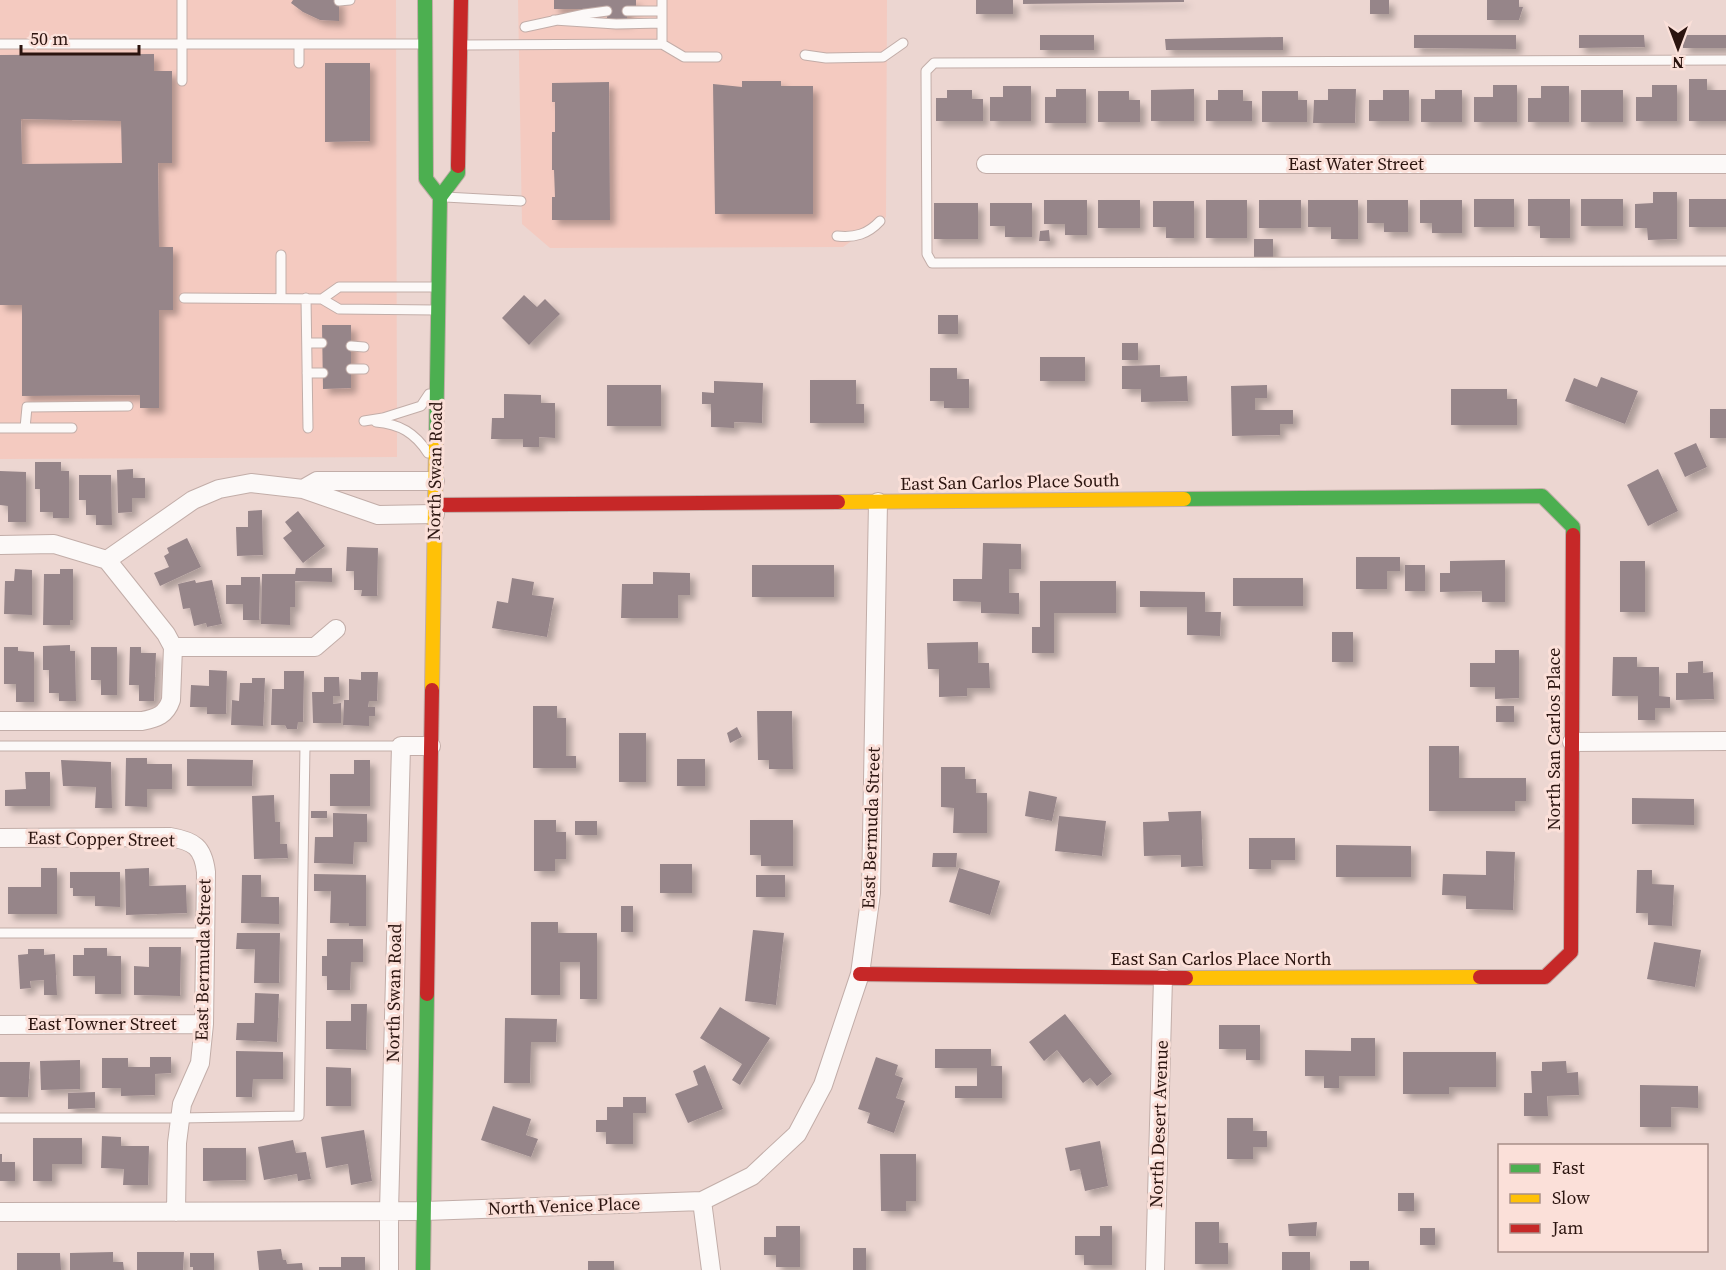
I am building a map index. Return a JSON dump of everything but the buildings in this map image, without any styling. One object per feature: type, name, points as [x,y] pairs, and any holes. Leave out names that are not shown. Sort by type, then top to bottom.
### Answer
[{"type":"street","points":[[425,0],[426,179],[440,197],[458,172],[461,0]]},
{"type":"street","name":"East Water Street","points":[[986,164],[1726,164]]},
{"type":"street","name":"North Swan Road","points":[[423,1270],[440,197]]},
{"type":"street","points":[[303,489],[317,481],[435,473]]},
{"type":"street","points":[[106,560],[193,500],[219,489],[251,483],[303,489],[378,515],[435,510]]},
{"type":"street","name":"East San Carlos Place South","points":[[435,510],[879,502],[1542,496],[1573,527]]},
{"type":"street","name":"East Bermuda Street","points":[[702,1202],[752,1176],[797,1134],[823,1085],[860,974],[871,893],[879,502]]},
{"type":"street","name":"North San Carlos Place","points":[[1571,952],[1573,527]]},
{"type":"street","points":[[0,545],[54,544],[106,560],[166,634],[173,647],[171,700],[159,716],[142,721],[0,721]]},
{"type":"street","points":[[173,647],[315,647],[336,630]]},
{"type":"street","points":[[1572,742],[1726,741]]},
{"type":"street","points":[[400,746],[431,746]]},
{"type":"street","name":"North Swan Road","points":[[389,1270],[400,746]]},
{"type":"street","name":"East Copper Street","points":[[0,838],[170,837],[205,843]]},
{"type":"street","name":"East Bermuda Street","points":[[176,1212],[177,1143],[182,1104],[200,1063],[204,1024],[206,872],[203,856],[205,843]]},
{"type":"street","name":"East San Carlos Place North","points":[[860,974],[1163,978],[1545,977],[1571,952]]},
{"type":"street","name":"North Desert Avenue","points":[[1155,1270],[1163,978]]},
{"type":"street","name":"East Towner Street","points":[[0,1025],[204,1024]]},
{"type":"street","points":[[702,1202],[711,1270]]},
{"type":"street","name":"North Venice Place","points":[[425,1211],[702,1202]]},
{"type":"street","points":[[0,1212],[425,1211]]},
{"type":"lane","points":[[182,0],[182,81]]},
{"type":"lane","points":[[339,1],[350,0]]},
{"type":"lane","points":[[662,0],[662,44]]},
{"type":"lane","points":[[525,27],[607,11]]},
{"type":"lane","points":[[627,11],[662,11]]},
{"type":"lane","points":[[554,20],[616,24],[662,23]]},
{"type":"lane","points":[[805,55],[826,58],[883,57],[903,43]]},
{"type":"lane","points":[[0,44],[426,44]]},
{"type":"lane","points":[[299,44],[299,63]]},
{"type":"lane","points":[[460,45],[662,44],[684,57],[717,57]]},
{"type":"lane","points":[[1726,60],[934,63],[926,71],[927,254],[932,263],[1726,261]]},
{"type":"lane","points":[[440,197],[521,201]]},
{"type":"lane","points":[[837,236],[852,238],[874,228],[880,220]]},
{"type":"lane","points":[[281,255],[281,298]]},
{"type":"lane","points":[[184,298],[322,298],[339,288],[438,288]]},
{"type":"lane","points":[[306,298],[308,428]]},
{"type":"lane","points":[[322,298],[339,309],[438,310]]},
{"type":"lane","points":[[307,343],[322,343]]},
{"type":"lane","points":[[351,346],[364,346]]},
{"type":"lane","points":[[435,473],[420,441],[408,431],[386,423],[364,421],[383,418],[421,406],[432,390],[437,364]]},
{"type":"lane","points":[[351,369],[364,369]]},
{"type":"lane","points":[[307,373],[323,373]]},
{"type":"lane","points":[[25,428],[27,407],[128,406]]},
{"type":"lane","points":[[0,428],[72,428]]},
{"type":"lane","points":[[0,746],[400,746]]},
{"type":"lane","points":[[0,1118],[299,1116],[305,746]]},
{"type":"lane","points":[[0,933],[205,933]]},
{"type":"shaded area","points":[[0,0],[396,0],[397,457],[0,459]]},
{"type":"shaded area","points":[[518,0],[887,0],[886,217],[843,247],[550,248],[522,224]]},
{"type":"traffic: fast","points":[[425,0],[426,179],[440,197]]},
{"type":"traffic: fast","points":[[436,445],[440,197],[458,173],[458,166]]},
{"type":"traffic: fast","points":[[1184,499],[1542,496],[1573,527],[1573,535]]},
{"type":"traffic: fast","points":[[423,1270],[427,994]]},
{"type":"traffic: slow","points":[[432,690],[436,445]]},
{"type":"traffic: slow","points":[[838,502],[1184,499]]},
{"type":"traffic: slow","points":[[1186,978],[1480,977]]},
{"type":"traffic: jam","points":[[458,166],[461,0]]},
{"type":"traffic: jam","points":[[435,505],[838,502]]},
{"type":"traffic: jam","points":[[1480,977],[1545,977],[1571,952],[1573,535]]},
{"type":"traffic: jam","points":[[427,994],[432,690]]},
{"type":"traffic: jam","points":[[860,974],[1186,978]]}]
